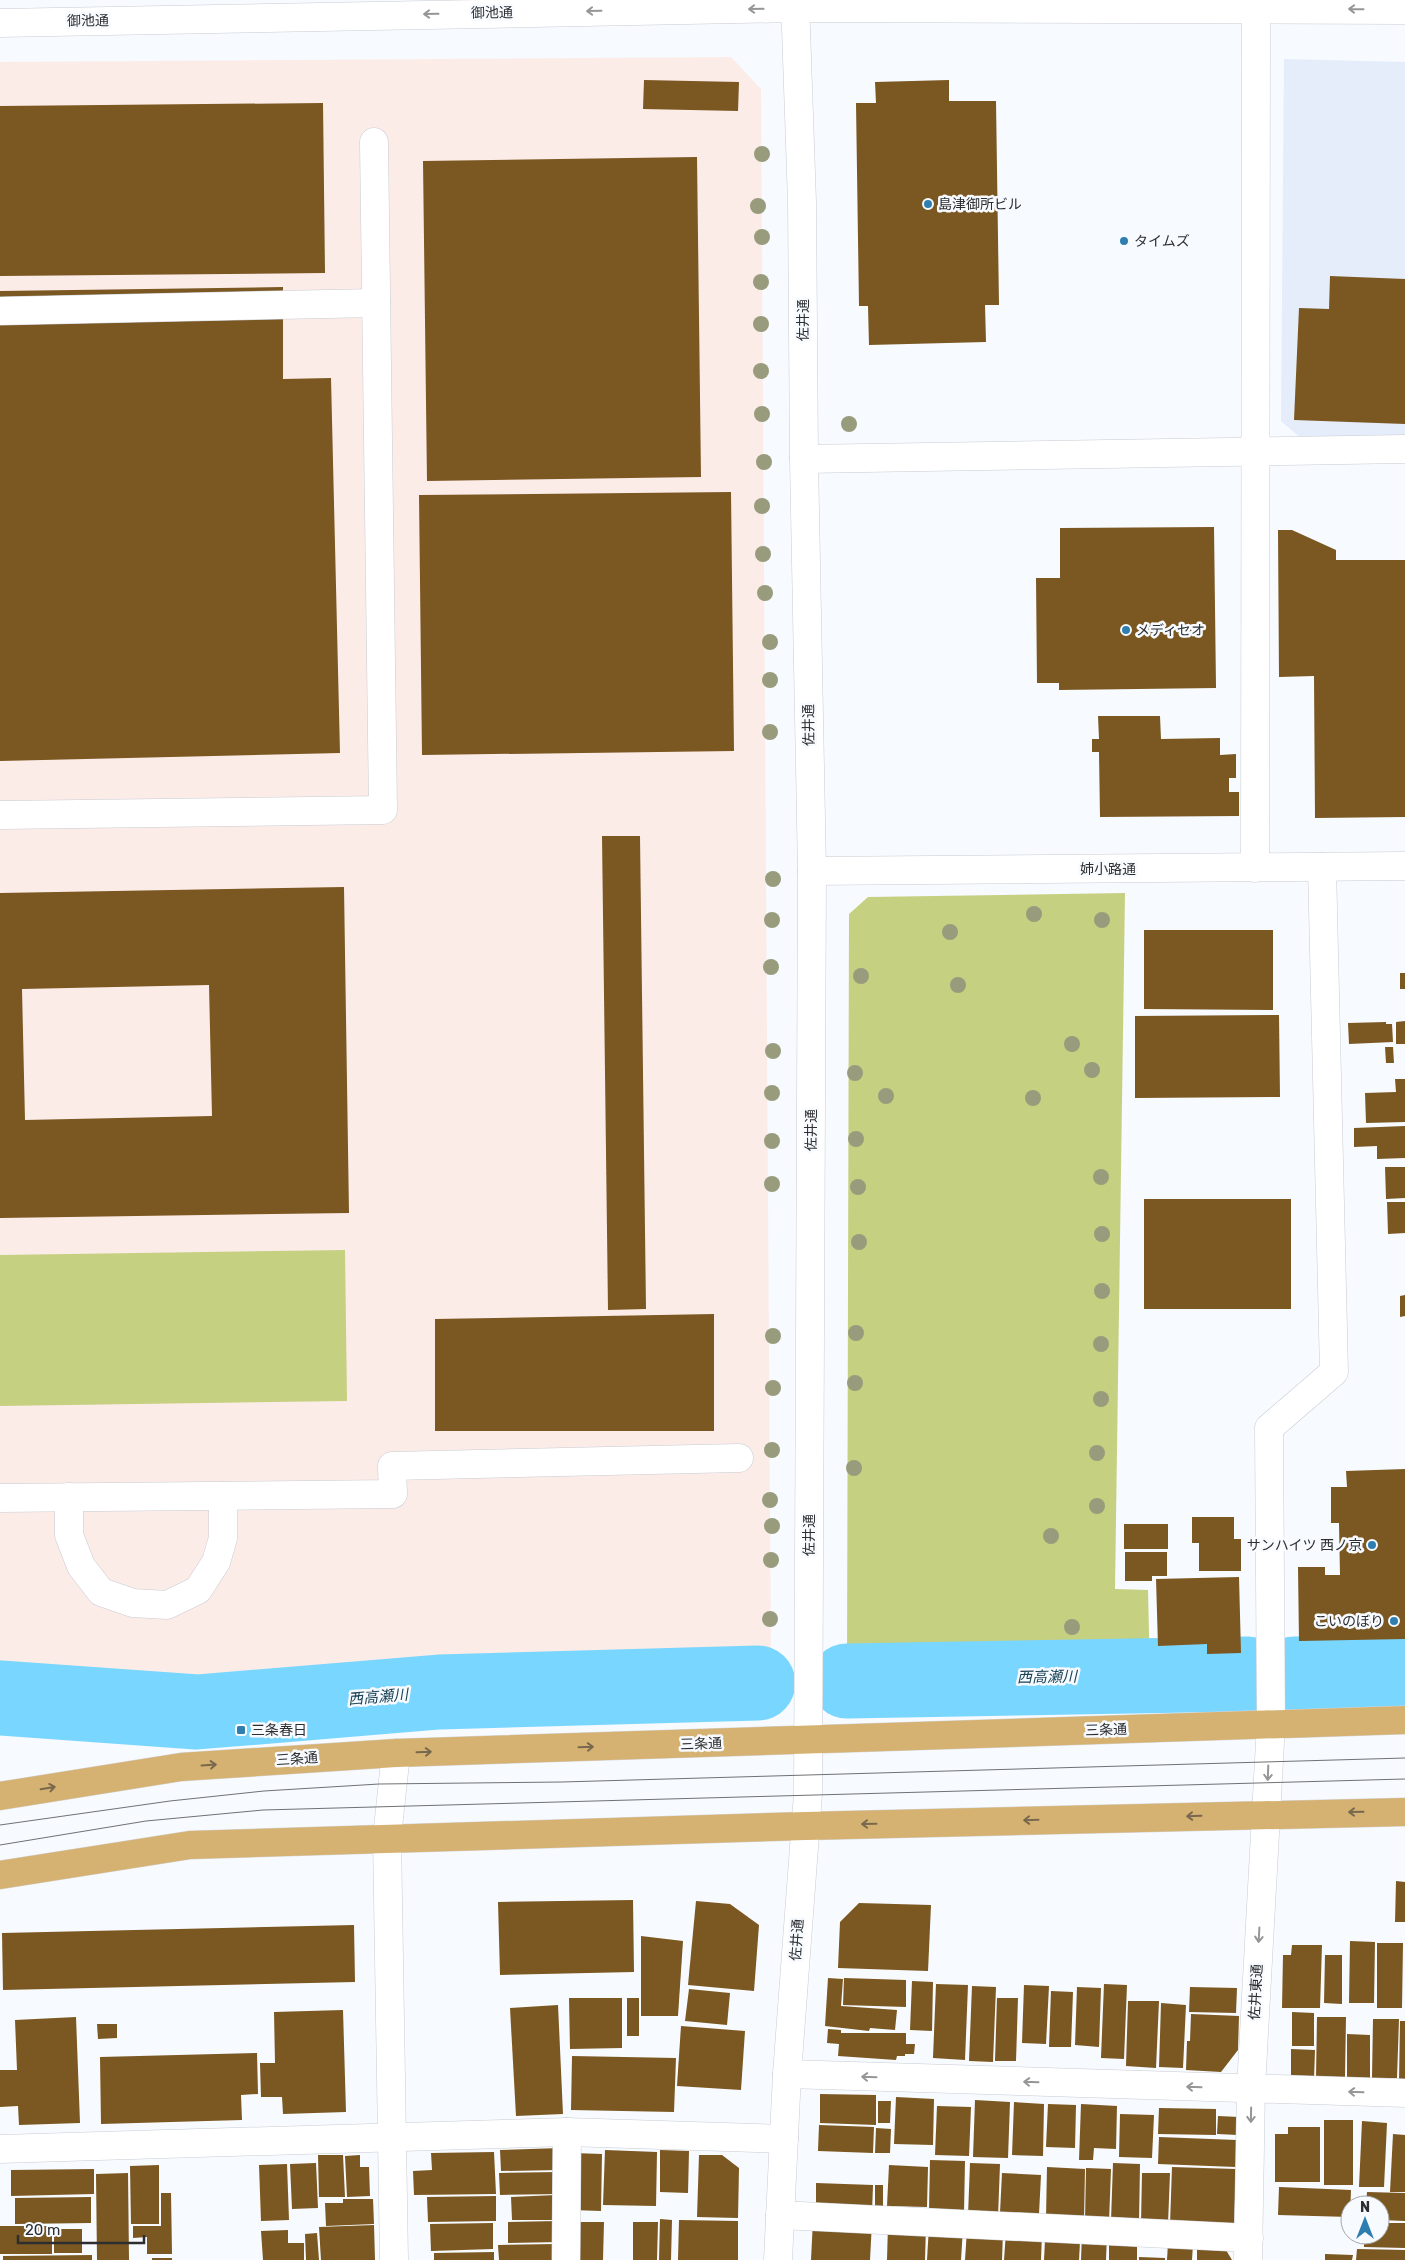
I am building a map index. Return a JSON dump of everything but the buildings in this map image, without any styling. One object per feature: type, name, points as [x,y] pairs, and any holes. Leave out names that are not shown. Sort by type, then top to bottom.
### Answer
[{"type":"main road","name":"三条通","points":[[0,1796],[181,1767],[396,1753],[1405,1720]]},
{"type":"main road","points":[[0,1875],[190,1845],[386,1837],[1405,1812]]},
{"type":"street","name":"御池通","points":[[0,22],[795,4],[1405,10]]},
{"type":"street","name":"佐井通","points":[[778,2260],[787,2074],[806,1826],[808,1741],[812,871],[804,459],[802,202],[795,4]]},
{"type":"street","points":[[1254,868],[1256,8]]},
{"type":"street","points":[[0,815],[383,810],[374,142]]},
{"type":"street","points":[[0,311],[376,303]]},
{"type":"street","points":[[804,459],[1405,449]]},
{"type":"street","name":"姉小路通","points":[[812,871],[1405,866]]},
{"type":"street","name":"佐井東通","points":[[1249,2249],[1251,2088],[1271,1724],[1269,1428],[1334,1372],[1322,867]]},
{"type":"street","points":[[0,1498],[393,1494],[392,1466],[739,1458]]},
{"type":"street","points":[[69,1497],[69,1535],[81,1566],[101,1592],[133,1603],[167,1604],[198,1590],[216,1562],[223,1538],[223,1496]]},
{"type":"street","points":[[394,2260],[386,1837],[396,1753]]},
{"type":"street","points":[[787,2074],[1405,2093]]},
{"type":"street","points":[[566,2260],[567,2132]]},
{"type":"street","points":[[0,2149],[567,2132],[784,2139]]},
{"type":"street","points":[[780,2215],[1249,2249]]},
{"type":"shaded area","points":[[731,57],[761,89],[771,1668],[349,1680],[271,1687],[201,1690],[66,1682],[50,1686],[0,1671],[0,62]]},
{"type":"shaded area","points":[[1284,59],[1405,62],[1405,438],[1302,439],[1281,421]]},
{"type":"green space","points":[[1125,893],[1115,1589],[1148,1590],[1150,1676],[868,1681],[847,1665],[849,914],[868,897]]},
{"type":"green space","points":[[345,1250],[347,1401],[0,1406],[0,1255]]},
{"type":"waterway","name":"西高瀬川","points":[[1294,1674],[1405,1673]]},
{"type":"waterway","name":"西高瀬川","points":[[847,1681],[1248,1674]]},
{"type":"waterway","name":"西高瀬川","points":[[0,1698],[197,1712],[439,1692],[758,1683]]},
{"type":"tram line","points":[[0,1825],[170,1801],[264,1791],[379,1784],[562,1782],[1405,1758]]},
{"type":"tram line","points":[[0,1845],[146,1821],[263,1810],[1405,1779]]},
{"type":"place","name":"島津御所ビル","points":[[928,204]]},
{"type":"place","name":"タイムズ","points":[[1124,241]]},
{"type":"place","name":"メディセオ","points":[[1126,630]]},
{"type":"place","name":"サンハイツ 西ノ京","points":[[1372,1545]]},
{"type":"place","name":"こいのぼり","points":[[1394,1621]]},
{"type":"place","name":"三条春日","points":[[241,1730]]}]
